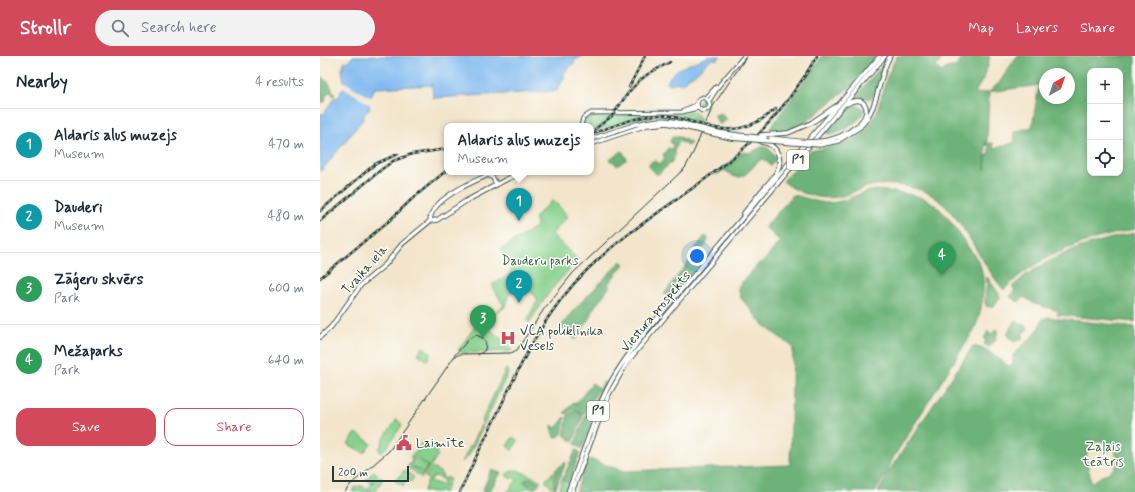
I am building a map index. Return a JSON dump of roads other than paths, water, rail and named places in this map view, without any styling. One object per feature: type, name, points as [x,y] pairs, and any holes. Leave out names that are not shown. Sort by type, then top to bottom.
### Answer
[{"type":"main road","name":"Viestura prospekts","points":[[572,492],[607,388],[623,361],[818,133],[847,95],[880,56]]},
{"type":"main road","name":"Viestura prospekts","points":[[644,338],[739,223],[842,108],[885,56]]},
{"type":"main road","points":[[594,139],[660,123],[679,125],[718,136],[756,140],[820,145],[838,141],[870,116],[875,105],[884,70],[890,56]]},
{"type":"main road","points":[[750,136],[782,135],[797,130],[828,112],[847,95]]},
{"type":"main road","points":[[594,142],[637,124],[660,119],[677,121],[722,133],[815,143],[844,135],[859,126],[867,113],[866,106],[855,100],[851,101],[842,108]]},
{"type":"main road","points":[[739,223],[750,204],[774,176],[780,163],[778,153],[771,145],[756,140]]},
{"type":"main road","points":[[489,175],[493,178],[496,184],[494,186]]},
{"type":"main road","name":"Tvaika iela","points":[[430,221],[435,209],[447,197],[467,185],[489,175]]},
{"type":"main road","name":"Tvaika iela","points":[[320,337],[331,327],[361,285],[386,264],[402,244],[430,221],[437,220],[466,201],[518,175]]},
{"type":"main road","name":"Viestura prospekts","points":[[568,492],[596,422]]},
{"type":"street","points":[[680,112],[697,103],[701,98],[706,98],[744,56]]},
{"type":"street","points":[[582,123],[583,118],[591,113],[680,112],[698,108],[702,110],[708,109],[710,105],[709,101],[720,84]]},
{"type":"street","points":[[706,98],[709,101]]},
{"type":"street","points":[[697,103],[698,108]]},
{"type":"water","points":[[353,56],[583,56],[575,60],[564,73],[564,78],[557,91],[433,98],[432,85],[375,88],[371,95],[369,110],[364,114],[364,118],[321,171],[320,114],[324,114],[334,98],[339,97],[341,94],[340,92],[344,89],[342,70],[344,62],[349,61]]},
{"type":"water","points":[[708,56],[721,56],[718,59],[710,60],[682,84],[676,82],[671,84],[667,83],[674,72]]},
{"type":"tram line","points":[[345,492],[350,485],[389,451],[454,357],[460,354],[511,353],[517,350],[544,309],[573,273],[685,168],[694,151],[713,106],[747,56]]},
{"type":"tram line","points":[[454,356],[470,338],[476,335],[483,338],[486,344],[485,350],[478,355]]},
{"type":"railway","points":[[629,87],[645,56]]},
{"type":"railway","points":[[460,492],[517,372],[547,318],[572,285],[622,239],[717,171],[759,134],[800,84],[817,56]]},
{"type":"railway","points":[[595,129],[612,116],[628,93],[639,81],[648,74],[670,62]]},
{"type":"railway","points":[[594,133],[627,122],[655,115],[672,116],[720,129],[739,128],[758,122],[776,109]]},
{"type":"railway","points":[[320,221],[393,161],[412,154],[444,149]]},
{"type":"railway","points":[[320,211],[375,164],[398,154]]},
{"type":"railway","points":[[320,278],[444,172]]},
{"type":"place","name":"Aldaris alus muzejs","points":[[519,221]]},
{"type":"place","name":"Mežaparks","points":[[942,275]]},
{"type":"place","name":"Dauderi","points":[[519,303]]},
{"type":"place","name":"Zāģeru skvērs","points":[[483,338]]},
{"type":"place","name":"VCA poliklīnika Vesels","points":[[508,338]]},
{"type":"place","name":"Laimīte","points":[[404,443]]},
{"type":"park label","name":"Dauderu parks","points":[[540,261]]},
{"type":"park label","name":"Zaļais teātris","points":[[1103,454]]}]
